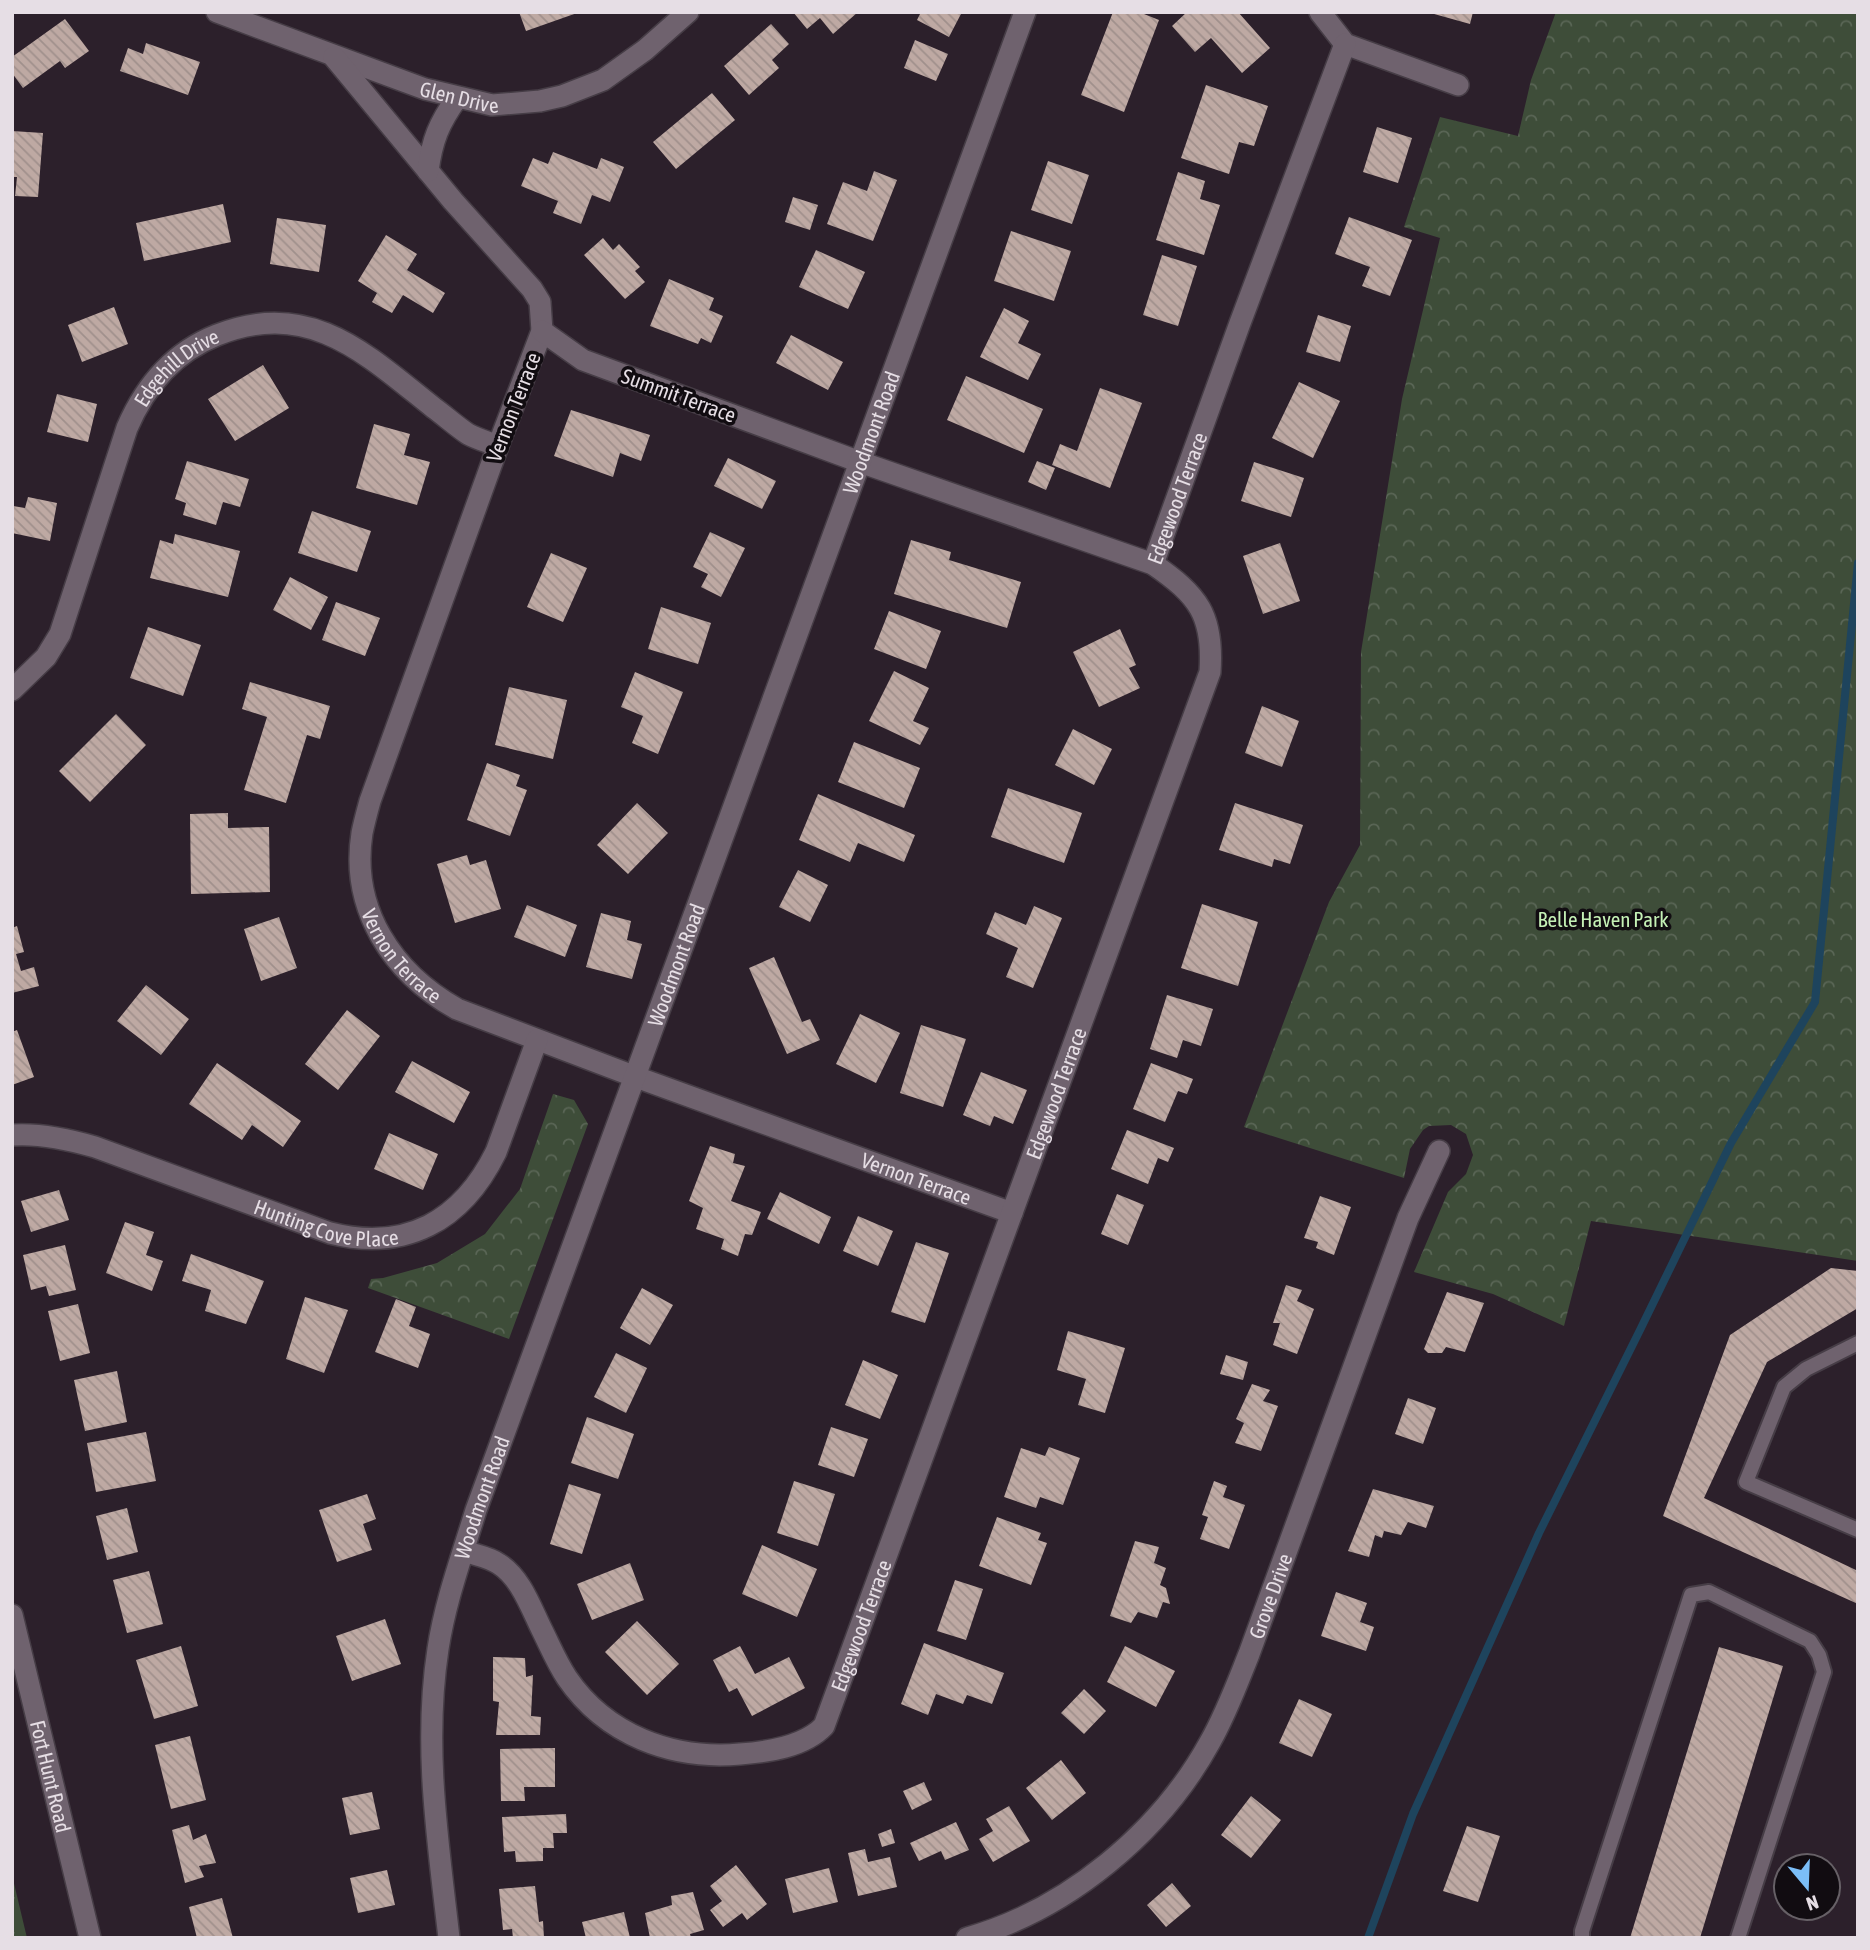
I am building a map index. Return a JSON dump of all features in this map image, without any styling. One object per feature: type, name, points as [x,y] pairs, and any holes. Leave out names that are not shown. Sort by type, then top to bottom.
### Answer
[{"type":"street","name":"Glen Drive","points":[[217,12],[425,89],[492,105],[540,101],[582,89],[623,68],[688,12]]},
{"type":"street","name":"Woodmont Road","points":[[449,1938],[433,1795],[432,1713],[438,1649],[450,1593],[476,1510],[1025,12]]},
{"type":"street","points":[[1320,12],[1345,44],[1458,85]]},
{"type":"street","name":"Edgewood Terrace","points":[[464,1550],[499,1564],[514,1578],[525,1594],[567,1678],[587,1703],[615,1726],[647,1742],[672,1751],[715,1756],[743,1754],[799,1744],[815,1736],[824,1726],[1210,672],[1212,646],[1208,625],[1199,605],[1181,584],[1153,565],[1345,44]]},
{"type":"street","points":[[334,57],[428,171],[532,289],[540,302],[542,331]]},
{"type":"street","points":[[428,171],[432,141],[457,98]]},
{"type":"street","name":"Edgehill Drive","points":[[12,690],[46,657],[60,634],[135,408],[167,367],[184,352],[207,338],[232,328],[263,323],[294,324],[320,330],[359,349],[469,434],[498,446]]},
{"type":"street","name":"Summit Terrace","points":[[542,331],[583,360],[1153,565]]},
{"type":"street","name":"Vernon Terrace","points":[[542,331],[370,802],[362,835],[360,866],[365,896],[375,926],[390,953],[410,976],[434,996],[457,1009],[1012,1213]]},
{"type":"street","name":"Hunting Cove Place","points":[[12,1135],[44,1135],[82,1143],[330,1233],[351,1238],[382,1240],[428,1227],[468,1196],[496,1152],[537,1040]]},
{"type":"street","name":"Grove Drive","points":[[967,1938],[1015,1920],[1054,1900],[1095,1872],[1129,1843],[1160,1811],[1188,1777],[1210,1744],[1249,1654],[1408,1218],[1439,1151]]},
{"type":"street","name":"Fort Hunt Road","points":[[12,1615],[90,1938]]},
{"type":"lane","points":[[1858,1343],[1806,1369],[1784,1387],[1746,1482],[1858,1530]]},
{"type":"lane","points":[[1582,1938],[1582,1931],[1691,1595],[1709,1592],[1810,1642],[1819,1655],[1824,1672],[1738,1938]]},
{"type":"green space","name":"Belle Haven Park","points":[[1556,12],[1858,12],[1858,1261],[1591,1221],[1564,1326],[1493,1294],[1414,1272],[1448,1192],[1466,1174],[1473,1155],[1466,1134],[1451,1125],[1429,1126],[1423,1130],[1410,1149],[1404,1178],[1244,1127],[1329,902],[1360,845],[1361,652],[1402,399],[1440,238],[1404,227],[1440,117],[1518,136],[1531,80]]},
{"type":"green space","points":[[553,1094],[574,1100],[588,1124],[509,1339],[368,1288],[371,1279],[437,1263],[485,1234],[520,1189]]},
{"type":"green space","points":[[12,1875],[27,1938],[12,1938]]},
{"type":"building","points":[[519,12],[577,12],[577,13],[526,31]]},
{"type":"building","points":[[793,12],[858,12],[833,34],[820,18],[807,29]]},
{"type":"building","points":[[921,12],[962,12],[949,37],[917,20]]},
{"type":"building","points":[[1113,12],[1139,12],[1159,20],[1124,112],[1081,95]]},
{"type":"building","points":[[1187,12],[1238,12],[1270,48],[1242,73],[1211,38],[1195,52],[1172,26]]},
{"type":"building","points":[[1427,12],[1473,12],[1470,24]]},
{"type":"building","points":[[65,19],[89,51],[65,68],[60,61],[23,88],[12,73],[12,57]]},
{"type":"building","points":[[771,24],[789,44],[772,60],[779,68],[749,95],[724,66]]},
{"type":"building","points":[[915,40],[948,54],[936,81],[904,68]]},
{"type":"building","points":[[146,43],[200,62],[188,95],[120,71],[128,48],[143,54]]},
{"type":"building","points":[[1206,85],[1268,106],[1254,146],[1239,142],[1229,174],[1181,158]]},
{"type":"building","points":[[712,93],[735,120],[676,169],[653,142]]},
{"type":"building","points":[[1377,127],[1412,138],[1398,183],[1363,172]]},
{"type":"building","points":[[12,131],[43,133],[38,197],[15,196],[17,177],[12,177]]},
{"type":"building","points":[[553,152],[597,169],[601,158],[624,167],[610,202],[592,195],[581,224],[553,213],[558,201],[521,186],[533,158],[548,164]]},
{"type":"building","points":[[1048,161],[1089,175],[1072,224],[1031,210]]},
{"type":"building","points":[[874,171],[897,180],[873,241],[827,224],[843,182],[867,191]]},
{"type":"building","points":[[1178,172],[1205,181],[1200,199],[1220,205],[1204,255],[1156,240]]},
{"type":"building","points":[[793,197],[818,205],[810,230],[785,222]]},
{"type":"building","points":[[223,204],[231,242],[144,261],[136,223]]},
{"type":"building","points":[[1349,217],[1412,240],[1390,296],[1362,286],[1370,267],[1335,254]]},
{"type":"building","points":[[277,218],[326,225],[319,272],[270,264]]},
{"type":"building","points":[[1011,231],[1071,251],[1054,301],[994,281]]},
{"type":"building","points":[[386,235],[417,254],[407,270],[445,293],[433,313],[403,295],[392,313],[372,302],[377,293],[358,281]]},
{"type":"building","points":[[603,238],[613,250],[619,244],[640,267],[635,271],[645,282],[625,299],[584,255]]},
{"type":"building","points":[[816,250],[865,272],[848,309],[799,287]]},
{"type":"building","points":[[1162,255],[1197,266],[1178,326],[1143,315]]},
{"type":"building","points":[[669,279],[714,298],[709,310],[723,316],[711,343],[701,338],[698,344],[650,326]]},
{"type":"building","points":[[114,307],[128,344],[82,362],[68,325]]},
{"type":"building","points":[[1004,308],[1029,321],[1018,343],[1041,354],[1028,380],[980,357]]},
{"type":"building","points":[[1318,315],[1351,326],[1340,362],[1306,352]]},
{"type":"building","points":[[791,335],[843,362],[828,390],[776,363]]},
{"type":"building","points":[[263,365],[289,408],[235,441],[208,399]]},
{"type":"building","points":[[966,376],[1043,409],[1024,453],[947,420]]},
{"type":"building","points":[[1299,382],[1340,401],[1313,458],[1272,438]]},
{"type":"building","points":[[1100,388],[1142,403],[1110,488],[1052,465],[1060,444],[1077,451]]},
{"type":"building","points":[[57,394],[97,404],[88,442],[47,432]]},
{"type":"building","points":[[571,410],[650,435],[641,461],[620,453],[613,477],[554,456]]},
{"type":"building","points":[[374,424],[410,434],[404,455],[430,462],[417,505],[356,488]]},
{"type":"building","points":[[728,458],[776,481],[762,509],[714,486]]},
{"type":"building","points":[[187,461],[249,479],[240,507],[223,502],[216,525],[183,515],[186,503],[175,499]]},
{"type":"building","points":[[1037,461],[1055,468],[1046,490],[1028,482]]},
{"type":"building","points":[[1254,462],[1304,478],[1291,517],[1241,501]]},
{"type":"building","points":[[28,497],[57,503],[50,541],[12,533],[13,506],[25,508]]},
{"type":"building","points":[[312,511],[371,531],[357,572],[298,553]]},
{"type":"building","points":[[710,532],[745,548],[721,597],[701,587],[708,574],[693,567]]},
{"type":"building","points":[[175,534],[240,551],[228,597],[150,578],[160,540],[173,544]]},
{"type":"building","points":[[911,540],[951,552],[949,560],[1021,582],[1007,628],[894,594]]},
{"type":"building","points":[[1280,543],[1300,601],[1263,614],[1243,556]]},
{"type":"building","points":[[551,553],[587,568],[563,622],[527,607]]},
{"type":"building","points":[[290,577],[328,597],[311,630],[273,610]]},
{"type":"building","points":[[336,602],[380,618],[365,656],[322,640]]},
{"type":"building","points":[[661,607],[711,623],[698,664],[648,649]]},
{"type":"building","points":[[889,611],[941,631],[926,669],[874,649]]},
{"type":"building","points":[[148,627],[201,645],[183,696],[130,678]]},
{"type":"building","points":[[1120,629],[1136,665],[1129,668],[1140,688],[1099,707],[1073,652]]},
{"type":"building","points":[[894,671],[929,688],[913,721],[929,728],[920,745],[869,721]]},
{"type":"building","points":[[635,672],[683,692],[658,754],[632,743],[643,716],[621,707]]},
{"type":"building","points":[[250,682],[330,706],[320,739],[307,735],[286,803],[244,790],[267,717],[242,709]]},
{"type":"building","points":[[509,687],[567,700],[553,759],[495,745]]},
{"type":"building","points":[[1262,706],[1299,721],[1282,767],[1245,753]]},
{"type":"building","points":[[116,714],[146,745],[90,802],[59,771]]},
{"type":"building","points":[[1073,729],[1112,749],[1094,785],[1055,765]]},
{"type":"building","points":[[854,742],[920,768],[904,808],[838,782]]},
{"type":"building","points":[[487,763],[520,775],[516,786],[527,790],[510,836],[467,820]]},
{"type":"building","points":[[1008,788],[1082,813],[1064,863],[991,837]]},
{"type":"building","points":[[818,794],[915,835],[904,862],[858,843],[850,862],[799,840]]},
{"type":"building","points":[[637,803],[668,833],[628,874],[597,845]]},
{"type":"building","points":[[1235,803],[1303,825],[1290,864],[1274,859],[1272,867],[1219,850]]},
{"type":"building","points":[[228,813],[228,828],[269,827],[270,892],[191,894],[190,814]]},
{"type":"building","points":[[467,855],[470,865],[486,860],[501,909],[455,923],[437,864]]},
{"type":"building","points":[[798,870],[828,885],[810,922],[779,907]]},
{"type":"building","points":[[1202,904],[1258,922],[1238,986],[1181,968]]},
{"type":"building","points":[[527,905],[577,925],[565,957],[514,937]]},
{"type":"building","points":[[1034,906],[1062,918],[1033,988],[1006,977],[1018,948],[986,934],[995,912],[1026,925]]},
{"type":"building","points":[[601,913],[631,921],[627,940],[642,944],[632,979],[586,967]]},
{"type":"building","points":[[279,917],[297,968],[261,981],[244,929]]},
{"type":"building","points":[[17,926],[24,952],[16,954],[21,971],[34,967],[39,986],[12,993],[12,928]]},
{"type":"building","points":[[774,957],[802,1022],[810,1019],[820,1040],[787,1054],[749,968]]},
{"type":"building","points":[[146,985],[189,1019],[161,1055],[117,1021]]},
{"type":"building","points":[[1167,995],[1213,1009],[1201,1046],[1183,1040],[1177,1058],[1150,1049]]},
{"type":"building","points":[[347,1010],[380,1036],[338,1090],[305,1064]]},
{"type":"building","points":[[860,1014],[900,1033],[876,1083],[836,1064]]},
{"type":"building","points":[[921,1025],[966,1039],[943,1107],[900,1093]]},
{"type":"building","points":[[17,1030],[34,1077],[12,1085],[12,1032]]},
{"type":"building","points":[[412,1061],[470,1092],[454,1123],[395,1092]]},
{"type":"building","points":[[217,1063],[301,1121],[283,1147],[252,1125],[242,1140],[189,1104]]},
{"type":"building","points":[[1151,1063],[1193,1079],[1187,1094],[1178,1091],[1165,1122],[1133,1109]]},
{"type":"building","points":[[981,1072],[1027,1090],[1013,1124],[994,1116],[990,1126],[963,1115]]},
{"type":"building","points":[[1127,1130],[1174,1148],[1168,1162],[1158,1158],[1148,1184],[1111,1169]]},
{"type":"building","points":[[389,1133],[438,1154],[423,1190],[374,1169]]},
{"type":"building","points":[[710,1146],[735,1154],[733,1163],[745,1166],[731,1201],[761,1212],[752,1235],[745,1234],[738,1256],[721,1249],[724,1239],[696,1229],[703,1208],[689,1201]]},
{"type":"building","points":[[59,1190],[69,1220],[31,1232],[21,1201]]},
{"type":"building","points":[[780,1192],[831,1217],[819,1244],[767,1219]]},
{"type":"building","points":[[1117,1194],[1144,1205],[1128,1245],[1101,1234]]},
{"type":"building","points":[[1320,1196],[1351,1207],[1334,1255],[1316,1248],[1318,1242],[1304,1238]]},
{"type":"building","points":[[858,1216],[893,1231],[878,1266],[843,1251]]},
{"type":"building","points":[[125,1222],[154,1232],[146,1255],[163,1261],[152,1291],[106,1273]]},
{"type":"building","points":[[916,1242],[949,1253],[925,1323],[891,1312]]},
{"type":"building","points":[[65,1245],[76,1290],[49,1296],[46,1286],[31,1290],[23,1255]]},
{"type":"building","points":[[191,1254],[264,1281],[246,1324],[205,1311],[211,1290],[182,1281]]},
{"type":"building","points":[[1831,1268],[1858,1271],[1858,1308],[1767,1362],[1704,1498],[1858,1571],[1858,1604],[1663,1516],[1730,1335]]},
{"type":"building","points":[[1286,1285],[1302,1290],[1297,1301],[1314,1309],[1297,1354],[1273,1345],[1280,1323],[1273,1323]]},
{"type":"building","points":[[642,1288],[673,1305],[650,1345],[620,1328]]},
{"type":"building","points":[[1447,1292],[1484,1303],[1465,1352],[1446,1347],[1442,1353],[1428,1353],[1424,1349]]},
{"type":"building","points":[[305,1297],[348,1310],[324,1373],[286,1359]]},
{"type":"building","points":[[396,1299],[416,1307],[409,1326],[430,1334],[418,1368],[375,1352]]},
{"type":"building","points":[[78,1304],[90,1353],[60,1361],[48,1311]]},
{"type":"building","points":[[1068,1331],[1125,1348],[1105,1413],[1078,1405],[1086,1379],[1057,1370]]},
{"type":"building","points":[[616,1353],[647,1368],[626,1413],[594,1397]]},
{"type":"building","points":[[1226,1355],[1248,1362],[1243,1380],[1220,1374]]},
{"type":"building","points":[[863,1360],[898,1375],[880,1419],[845,1405]]},
{"type":"building","points":[[117,1371],[127,1422],[85,1431],[74,1380]]},
{"type":"building","points":[[1252,1384],[1270,1390],[1263,1401],[1278,1406],[1261,1451],[1235,1443],[1244,1423],[1236,1419]]},
{"type":"building","points":[[1408,1398],[1436,1408],[1423,1444],[1395,1434]]},
{"type":"building","points":[[587,1417],[634,1434],[618,1479],[571,1463]]},
{"type":"building","points":[[831,1427],[868,1439],[854,1477],[818,1465]]},
{"type":"building","points":[[146,1432],[156,1481],[96,1492],[87,1443]]},
{"type":"building","points":[[1049,1447],[1080,1458],[1063,1505],[1040,1497],[1036,1508],[1004,1497],[1021,1448],[1045,1456]]},
{"type":"building","points":[[794,1481],[835,1494],[818,1546],[777,1533]]},
{"type":"building","points":[[1214,1481],[1227,1486],[1223,1497],[1245,1505],[1229,1549],[1200,1539],[1208,1517],[1202,1515]]},
{"type":"building","points":[[569,1484],[601,1494],[582,1554],[550,1544]]},
{"type":"building","points":[[1373,1489],[1434,1506],[1426,1528],[1408,1522],[1401,1535],[1384,1531],[1382,1538],[1375,1535],[1369,1557],[1348,1551]]},
{"type":"building","points":[[367,1494],[376,1519],[363,1524],[372,1550],[337,1562],[319,1510]]},
{"type":"building","points":[[127,1508],[138,1552],[107,1560],[96,1516]]},
{"type":"building","points":[[997,1517],[1041,1533],[1038,1540],[1047,1543],[1031,1585],[979,1566]]},
{"type":"building","points":[[1135,1541],[1159,1547],[1154,1563],[1166,1568],[1160,1585],[1166,1588],[1170,1604],[1163,1602],[1157,1618],[1138,1612],[1131,1623],[1110,1616]]},
{"type":"building","points":[[762,1545],[817,1569],[797,1617],[742,1594]]},
{"type":"building","points":[[630,1563],[644,1600],[592,1620],[577,1584]]},
{"type":"building","points":[[149,1571],[163,1624],[127,1633],[113,1580]]},
{"type":"building","points":[[955,1580],[983,1589],[966,1640],[937,1631]]},
{"type":"building","points":[[1336,1592],[1367,1603],[1360,1622],[1374,1627],[1366,1651],[1321,1636]]},
{"type":"building","points":[[385,1619],[401,1664],[352,1681],[336,1636]]},
{"type":"building","points":[[637,1621],[679,1664],[647,1695],[605,1652]]},
{"type":"building","points":[[924,1643],[1004,1673],[992,1704],[967,1695],[963,1704],[936,1694],[928,1715],[901,1704]]},
{"type":"building","points":[[181,1646],[198,1706],[154,1719],[136,1660]]},
{"type":"building","points":[[740,1646],[755,1674],[789,1657],[805,1688],[752,1716],[737,1688],[729,1692],[713,1660]]},
{"type":"building","points":[[1125,1646],[1175,1671],[1156,1707],[1107,1682]]},
{"type":"building","points":[[1719,1647],[1783,1666],[1700,1938],[1630,1938]]},
{"type":"building","points":[[493,1657],[525,1658],[526,1677],[533,1675],[531,1716],[541,1717],[540,1735],[496,1735],[499,1702],[493,1701]]},
{"type":"building","points":[[1084,1689],[1106,1711],[1084,1734],[1061,1713]]},
{"type":"building","points":[[1299,1699],[1332,1714],[1312,1757],[1279,1743]]},
{"type":"building","points":[[190,1736],[206,1800],[171,1809],[155,1745]]},
{"type":"building","points":[[555,1748],[555,1787],[524,1787],[525,1801],[501,1801],[500,1749]]},
{"type":"building","points":[[1061,1760],[1086,1793],[1052,1820],[1026,1788]]},
{"type":"building","points":[[924,1782],[932,1800],[912,1810],[903,1791]]},
{"type":"building","points":[[372,1792],[380,1829],[350,1835],[342,1798]]},
{"type":"building","points":[[1251,1796],[1281,1820],[1251,1858],[1221,1835]]},
{"type":"building","points":[[1009,1806],[1030,1841],[993,1862],[979,1839],[993,1831],[986,1819]]},
{"type":"building","points":[[566,1814],[567,1833],[553,1833],[554,1848],[543,1848],[543,1861],[516,1862],[515,1851],[504,1852],[502,1817]]},
{"type":"building","points":[[956,1822],[969,1850],[945,1860],[941,1851],[919,1861],[910,1843]]},
{"type":"building","points":[[189,1825],[193,1840],[206,1834],[216,1863],[199,1866],[204,1877],[185,1883],[172,1830]]},
{"type":"building","points":[[1467,1826],[1500,1836],[1478,1902],[1443,1891]]},
{"type":"building","points":[[891,1829],[895,1843],[882,1847],[878,1834]]},
{"type":"building","points":[[865,1849],[868,1862],[890,1857],[897,1887],[858,1896],[848,1853]]},
{"type":"building","points":[[736,1865],[767,1904],[747,1920],[742,1913],[723,1927],[710,1910],[722,1901],[710,1886]]},
{"type":"building","points":[[829,1868],[838,1902],[793,1913],[785,1879]]},
{"type":"building","points":[[387,1870],[395,1905],[358,1913],[350,1878]]},
{"type":"building","points":[[1172,1883],[1191,1906],[1166,1927],[1147,1905]]},
{"type":"building","points":[[535,1886],[539,1922],[543,1921],[544,1938],[513,1938],[512,1929],[503,1930],[499,1889]]},
{"type":"building","points":[[693,1892],[704,1930],[690,1934],[691,1938],[650,1938],[645,1913],[672,1905],[671,1896]]},
{"type":"building","points":[[222,1898],[233,1938],[197,1938],[189,1907]]},
{"type":"building","points":[[624,1912],[630,1938],[586,1938],[582,1922]]},
{"type":"waterway","points":[[1368,1938],[1413,1814],[1539,1533],[1731,1143],[1815,1002],[1858,563]]}]
